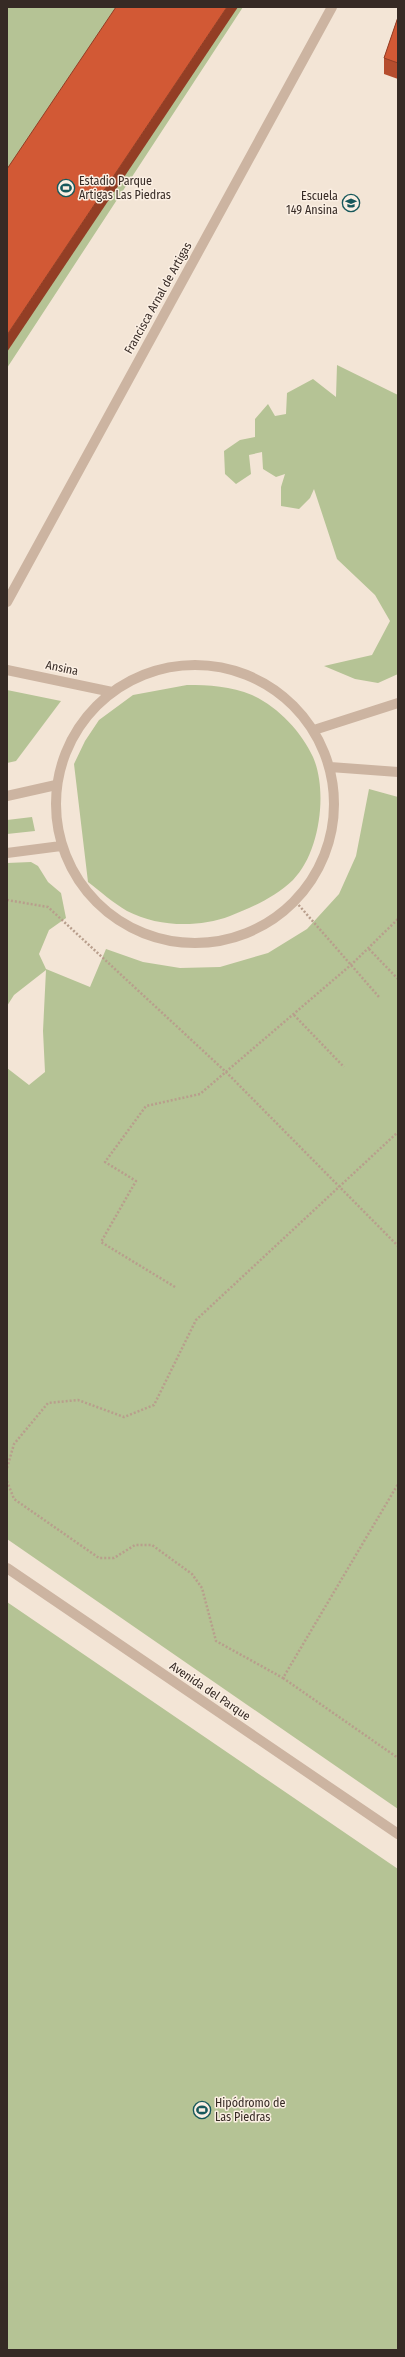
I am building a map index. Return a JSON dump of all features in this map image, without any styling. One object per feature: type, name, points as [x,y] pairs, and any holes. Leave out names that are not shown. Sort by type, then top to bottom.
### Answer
[{"type":"street","name":"Francisca Arnal de Artigas","points":[[7,602],[332,7]]},
{"type":"street","points":[[198,664],[243,673],[283,695],[314,730],[330,767],[335,803],[331,839],[317,872],[296,902],[263,927],[224,941],[183,943],[143,934],[108,913],[79,883],[61,846],[55,816],[56,785],[66,750],[85,718],[112,692],[152,671],[198,664]]},
{"type":"street","name":"Ansina","points":[[7,670],[112,692]]},
{"type":"street","points":[[314,730],[398,703]]},
{"type":"street","points":[[330,767],[398,772]]},
{"type":"street","points":[[7,796],[56,785]]},
{"type":"street","points":[[7,853],[61,846]]},
{"type":"street","name":"Avenida del Parque","points":[[7,1568],[398,1834]]},
{"type":"path","points":[[7,900],[48,907],[226,1072],[398,1246]]},
{"type":"path","points":[[296,902],[352,964],[379,997]]},
{"type":"path","points":[[175,1287],[101,1242],[136,1180],[105,1162],[146,1106],[200,1094],[370,949],[398,919]]},
{"type":"path","points":[[370,949],[398,979]]},
{"type":"path","points":[[294,1015],[344,1067]]},
{"type":"path","points":[[7,1468],[14,1444],[48,1402],[78,1400],[124,1417],[154,1405],[196,1320],[340,1188],[398,1132]]},
{"type":"path","points":[[7,1481],[14,1499],[99,1558],[114,1558],[135,1545],[152,1545],[192,1574],[202,1588],[216,1641],[283,1678],[398,1758]]},
{"type":"path","points":[[283,1678],[398,1484]]},
{"type":"green space","name":"Estadio Parque Artigas Las Piedras","points":[[7,7],[243,7],[7,368]]},
{"type":"green space","points":[[337,365],[398,395],[398,674],[378,683],[355,679],[324,666],[372,655],[390,621],[375,595],[337,559],[314,489],[310,498],[299,509],[281,506],[281,487],[285,474],[276,477],[263,469],[262,452],[249,455],[251,474],[236,484],[225,474],[224,451],[240,440],[255,437],[255,419],[268,404],[275,416],[286,414],[287,393],[313,379],[336,397]]},
{"type":"green space","points":[[187,685],[220,687],[244,692],[271,706],[288,721],[302,738],[313,757],[318,771],[320,804],[319,821],[310,854],[293,880],[279,892],[247,909],[218,920],[205,923],[178,924],[152,920],[127,911],[88,882],[74,764],[85,741],[99,720],[133,695]]},
{"type":"green space","points":[[7,690],[61,701],[16,761],[7,763]]},
{"type":"green space","points":[[369,789],[398,797],[398,1809],[7,1539],[7,1068],[29,1085],[45,1072],[43,1031],[46,970],[14,995],[7,1006],[7,863],[31,862],[38,866],[48,882],[61,893],[66,918],[49,930],[39,954],[46,969],[90,987],[106,949],[143,962],[180,968],[220,967],[268,953],[307,929],[339,894],[356,856]]},
{"type":"green space","points":[[32,817],[35,831],[7,834],[7,820]]},
{"type":"green space","name":"Hipódromo de Las Piedras","points":[[7,1602],[398,1869],[398,2350],[7,2350]]},
{"type":"building","name":"Estadio Parque Artigas Las Piedras","points":[[116,7],[227,7],[7,335],[7,169]]},
{"type":"building","points":[[398,17],[398,63],[384,58]]},
{"type":"place","name":"Estadio Parque Artigas Las Piedras","points":[[66,188]]},
{"type":"place","name":"Escuela 149 Ansina","points":[[351,203]]},
{"type":"place","name":"Hipódromo de Las Piedras","points":[[202,2110]]}]
